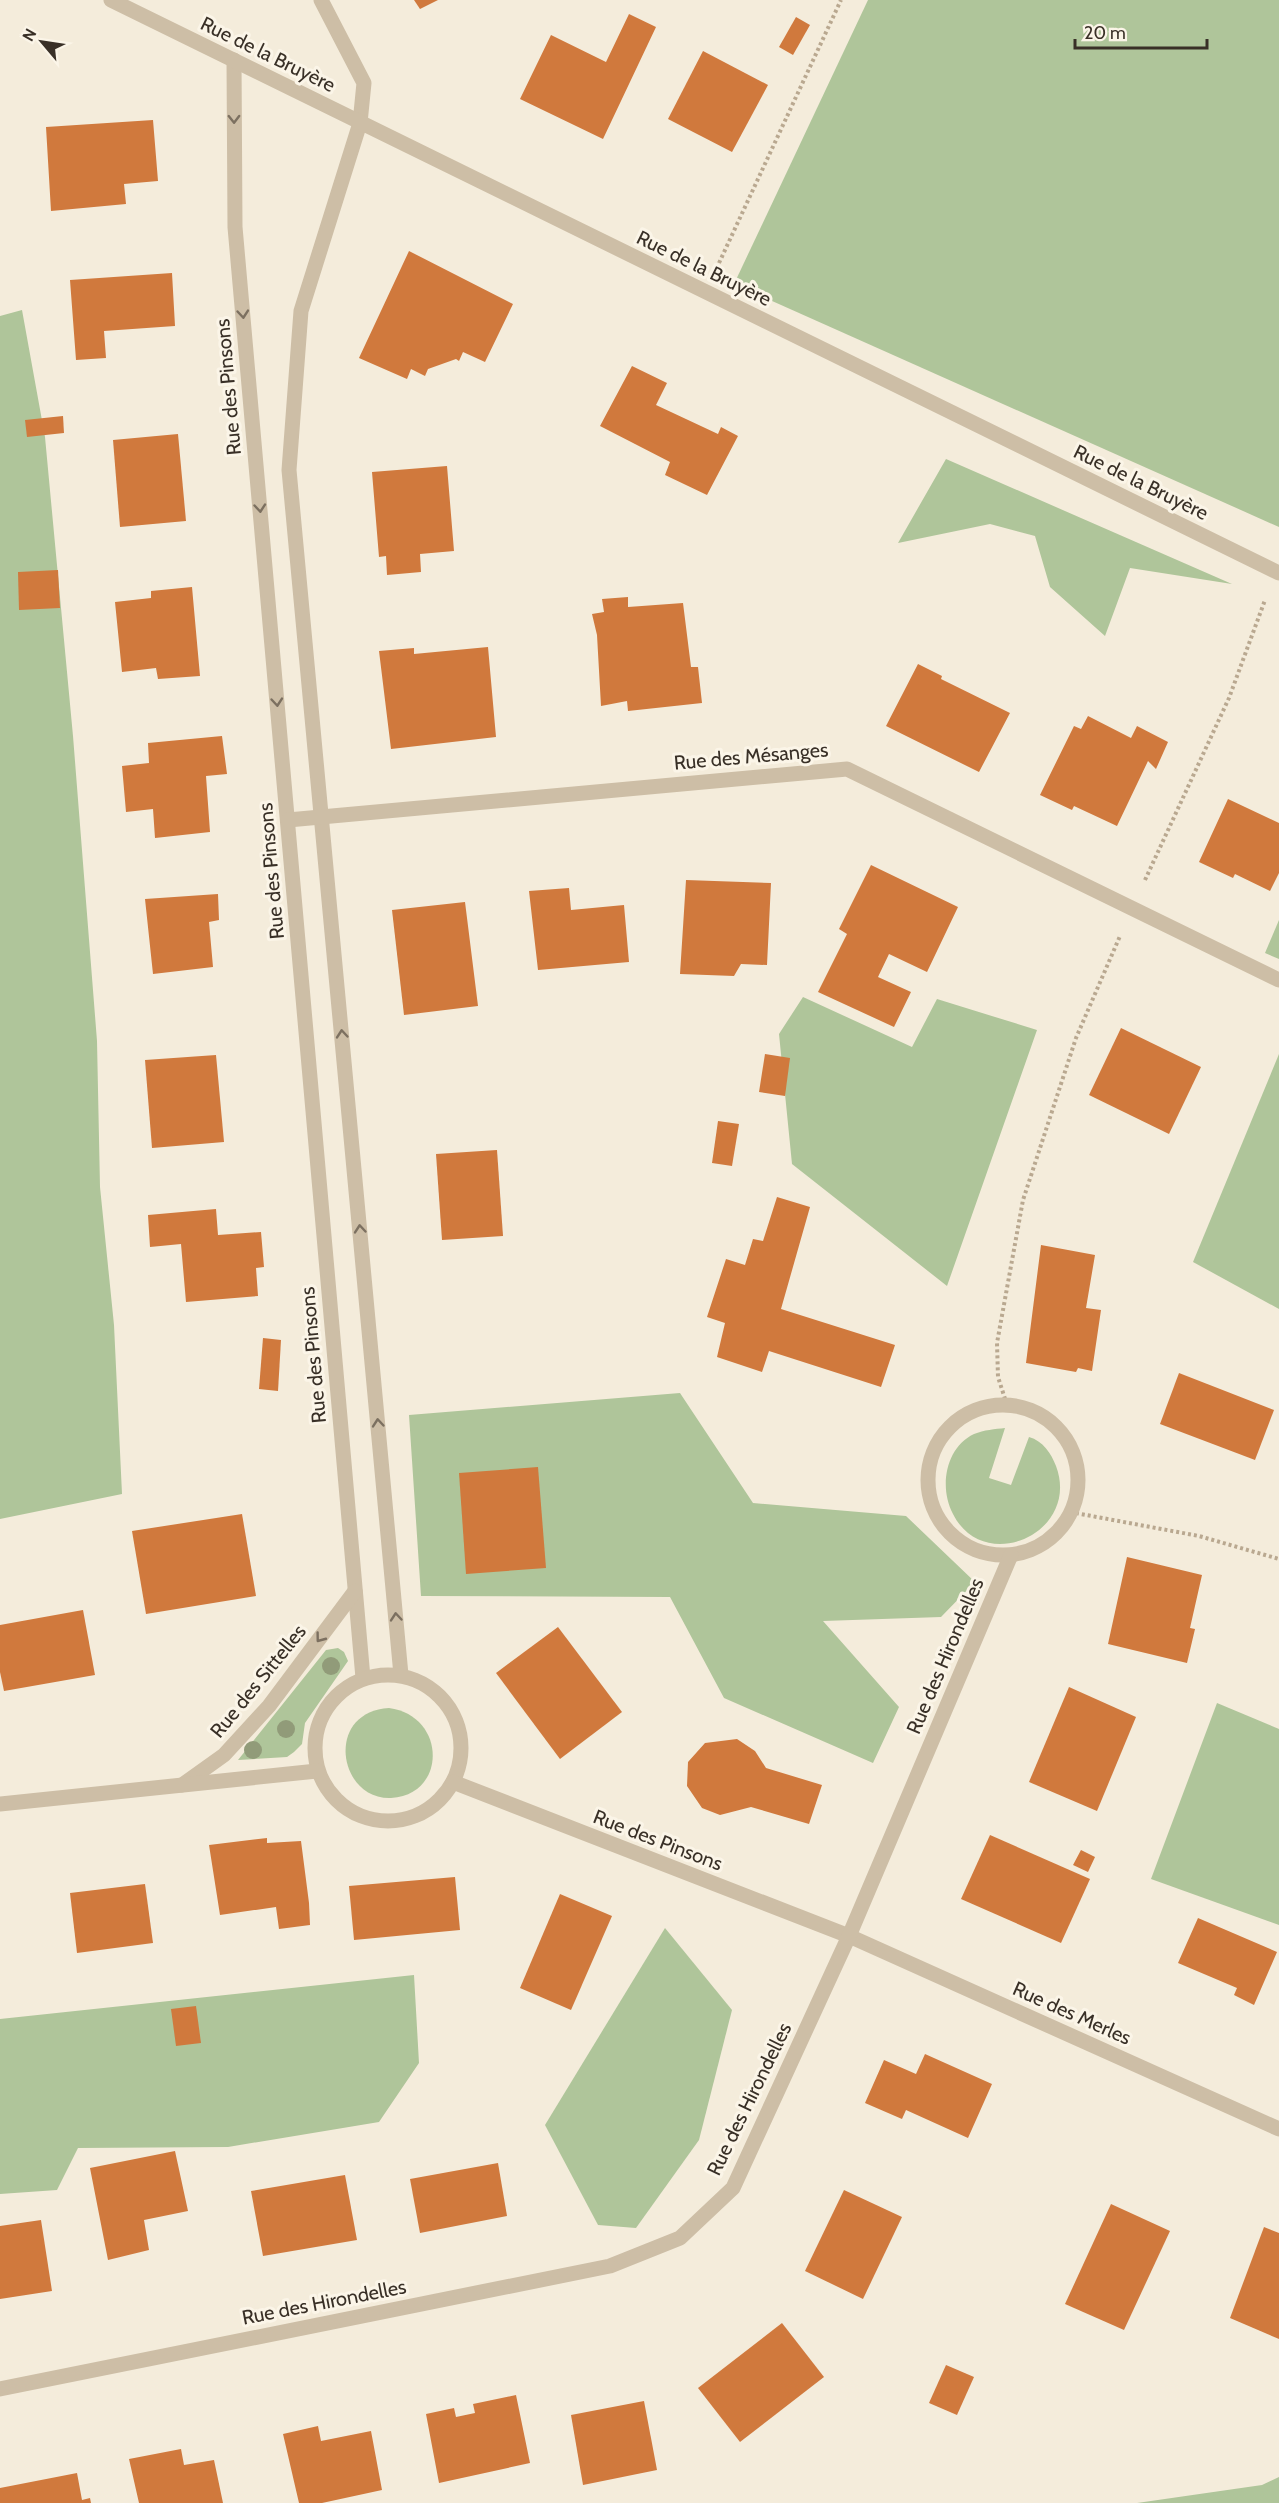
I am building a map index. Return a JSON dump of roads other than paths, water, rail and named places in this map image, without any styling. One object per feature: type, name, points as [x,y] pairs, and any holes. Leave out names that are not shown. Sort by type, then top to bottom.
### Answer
[{"type":"street","name":"Rue de la Bruyère","points":[[111,0],[1278,573]]},
{"type":"street","points":[[321,0],[364,83],[360,123],[301,311],[289,470],[401,1675]]},
{"type":"street","name":"Rue des Pinsons","points":[[234,60],[235,227],[363,1678]]},
{"type":"street","name":"Rue des Mésanges","points":[[288,820],[847,769],[1279,980]]},
{"type":"street","points":[[1007,1405],[1034,1411],[1061,1431],[1078,1468],[1077,1494],[1058,1532],[1036,1548],[1011,1555],[998,1556],[972,1549],[956,1539],[938,1520],[928,1495],[928,1468],[934,1449],[948,1427],[964,1415],[989,1406],[1007,1405]]},
{"type":"street","name":"Rue des Hirondelles","points":[[0,2389],[610,2266],[680,2238],[733,2188],[849,1936],[1011,1555]]},
{"type":"street","name":"Rue des Sittelles","points":[[182,1785],[224,1755],[269,1706],[355,1591]]},
{"type":"street","points":[[401,1675],[427,1685],[446,1702],[453,1713],[462,1738],[462,1748],[453,1782],[430,1809],[413,1818],[388,1823],[353,1814],[333,1798],[317,1771],[313,1753],[316,1727],[324,1710],[340,1691],[363,1678],[401,1675]]},
{"type":"street","name":"Rue des Sittelles","points":[[0,1804],[317,1771]]},
{"type":"street","name":"Rue des Pinsons","points":[[453,1782],[849,1936]]},
{"type":"street","name":"Rue des Merles","points":[[849,1936],[1279,2129]]}]
